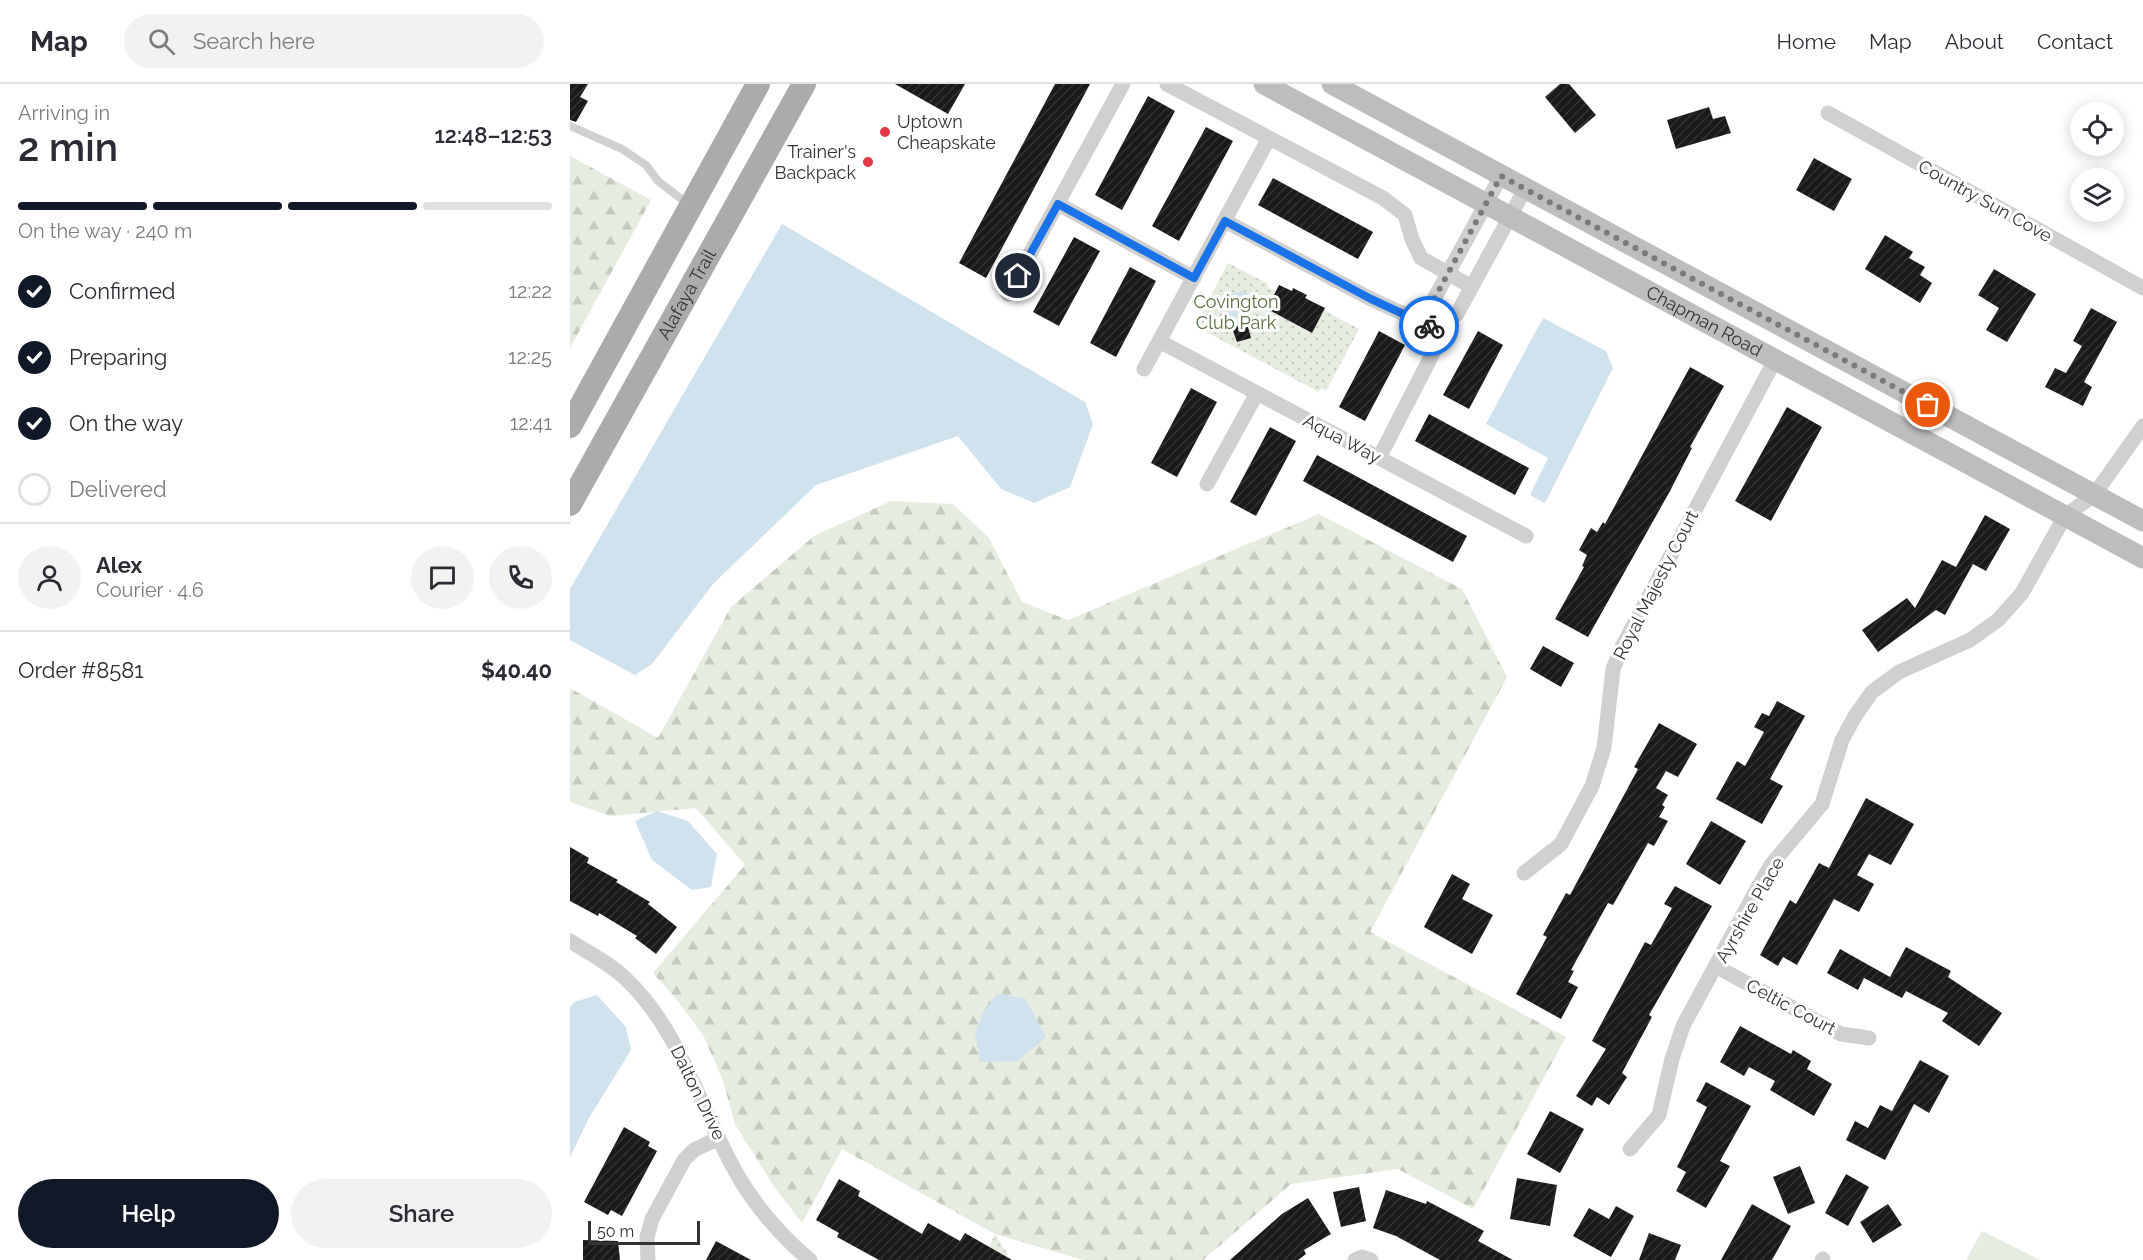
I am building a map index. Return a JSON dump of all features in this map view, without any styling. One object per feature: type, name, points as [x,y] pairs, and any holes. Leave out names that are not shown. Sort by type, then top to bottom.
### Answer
[{"type":"main road","points":[[570,426],[758,84]]},
{"type":"main road","name":"Alafaya Trail","points":[[570,504],[804,84]]},
{"type":"street","points":[[1008,294],[1123,84]]},
{"type":"street","points":[[1167,84],[1383,198],[1404,215],[1421,258],[1472,287]]},
{"type":"street","name":"Chapman Road","points":[[1264,84],[2143,558]]},
{"type":"street","name":"Chapman Road","points":[[1332,84],[2143,521]]},
{"type":"street","name":"Country Sun Cove","points":[[1828,112],[2143,288]]},
{"type":"street","points":[[1144,369],[1269,138]]},
{"type":"street","points":[[1379,458],[1434,351],[1433,301],[1501,176]]},
{"type":"street","points":[[1432,327],[1457,314],[1525,189]]},
{"type":"street","points":[[1058,204],[1194,278]]},
{"type":"street","points":[[1225,221],[1371,299],[1432,327]]},
{"type":"street","name":"Aqua Way","points":[[1159,341],[1526,536]]},
{"type":"street","name":"Royal Majesty Court","points":[[1524,873],[1561,844],[1592,786],[1604,748],[1613,669],[1775,360]]},
{"type":"street","points":[[1207,484],[1257,393]]},
{"type":"street","name":"Ayrshire Place","points":[[1630,1149],[1659,1115],[1672,1059],[1683,1026],[1771,865],[1822,804],[1842,740],[1872,692],[1899,672],[1970,640],[1998,620],[2022,594],[2065,516],[2094,495],[2143,426]]},
{"type":"street","name":"Dalton Drive","points":[[570,942],[626,978],[651,1007],[676,1046],[742,1182],[780,1232],[810,1260]]},
{"type":"street","name":"Celtic Court","points":[[1717,967],[1841,1034],[1869,1038]]},
{"type":"street","points":[[648,1260],[647,1237],[652,1219],[684,1160],[694,1150],[719,1138]]},
{"type":"street","points":[[1355,1260],[1362,1257],[1371,1260]]},
{"type":"lane","points":[[570,126],[622,149],[646,165],[658,181],[692,207]]},
{"type":"green space","points":[[570,156],[651,200],[570,348]]},
{"type":"green space","name":"Covington Club Park","points":[[1228,263],[1268,284],[1267,287],[1276,291],[1267,309],[1311,333],[1324,310],[1359,329],[1326,391],[1321,388],[1319,392],[1195,326]]},
{"type":"green space","points":[[891,501],[953,504],[989,538],[1022,602],[1068,620],[1319,514],[1462,589],[1507,677],[1370,932],[1566,1037],[1473,1209],[1398,1169],[1291,1184],[1203,1260],[1084,1260],[995,1234],[842,1149],[802,1223],[773,1185],[735,1124],[722,1078],[703,1035],[653,973],[745,865],[696,808],[610,816],[570,802],[570,688],[658,738],[731,607],[814,536]]},
{"type":"green space","points":[[1982,1231],[2040,1260],[1966,1260]]},
{"type":"green space","points":[[995,1234],[1011,1260],[983,1260]]},
{"type":"water","points":[[782,224],[1085,402],[1093,424],[1070,487],[1034,503],[1001,489],[958,436],[816,485],[713,584],[652,664],[635,675],[570,640],[570,589]]},
{"type":"water","points":[[1242,291],[1249,294],[1247,302],[1242,304],[1236,318],[1227,315],[1225,310],[1230,303],[1228,299],[1231,294]]},
{"type":"water","points":[[1543,318],[1606,351],[1613,368],[1545,503],[1530,495],[1548,458],[1486,424]]},
{"type":"water","points":[[657,811],[688,821],[717,854],[711,887],[692,890],[652,860],[635,821]]},
{"type":"water","points":[[997,994],[1025,998],[1046,1037],[1018,1061],[980,1062],[975,1033],[983,1013]]},
{"type":"water","points":[[597,995],[626,1027],[631,1050],[589,1118],[570,1157],[570,1007],[574,1002]]},
{"type":"building","points":[[570,84],[588,84],[580,97],[588,101],[576,122],[570,120]]},
{"type":"building","points":[[895,84],[965,84],[948,114]]},
{"type":"building","points":[[1055,84],[1090,84],[986,278],[959,263]]},
{"type":"building","points":[[1560,84],[1569,84],[1596,115],[1575,133],[1545,97]]},
{"type":"building","points":[[1148,96],[1175,111],[1122,210],[1095,195]]},
{"type":"building","points":[[1709,107],[1713,119],[1725,116],[1731,133],[1676,149],[1667,120]]},
{"type":"building","points":[[1206,127],[1233,141],[1179,241],[1152,226]]},
{"type":"building","points":[[1814,158],[1852,179],[1834,211],[1796,190]]},
{"type":"building","points":[[1273,178],[1373,232],[1358,259],[1258,205]]},
{"type":"building","points":[[1885,235],[1913,252],[1909,258],[1925,267],[1920,275],[1932,283],[1920,303],[1865,269]]},
{"type":"building","points":[[1074,237],[1100,251],[1059,326],[1033,312]]},
{"type":"building","points":[[1130,267],[1156,281],[1116,357],[1090,343]]},
{"type":"building","points":[[1994,269],[2036,294],[2007,342],[1986,330],[1999,308],[1978,295]]},
{"type":"building","points":[[1279,285],[1292,291],[1293,288],[1307,295],[1305,298],[1325,308],[1312,333],[1267,309]]},
{"type":"building","points":[[2091,308],[2117,322],[2084,382],[2092,387],[2083,406],[2045,387],[2055,368],[2066,373],[2082,346],[2073,341]]},
{"type":"building","points":[[1247,323],[1251,338],[1237,342],[1232,328]]},
{"type":"building","points":[[1379,331],[1405,345],[1365,421],[1339,407]]},
{"type":"building","points":[[1478,331],[1503,345],[1469,409],[1443,395]]},
{"type":"building","points":[[1690,367],[1724,386],[1690,447],[1692,448],[1670,491],[1588,637],[1555,619],[1584,567],[1582,566],[1587,555],[1579,550],[1591,528],[1597,532],[1603,522],[1605,524]]},
{"type":"building","points":[[1191,388],[1217,402],[1177,477],[1151,463]]},
{"type":"building","points":[[1787,407],[1822,427],[1771,521],[1735,501]]},
{"type":"building","points":[[1429,414],[1529,468],[1515,495],[1415,441]]},
{"type":"building","points":[[1270,427],[1296,441],[1256,516],[1230,502]]},
{"type":"building","points":[[1317,455],[1467,536],[1453,562],[1303,481]]},
{"type":"building","points":[[1985,515],[2010,529],[1986,571],[1973,564],[1945,615],[1936,610],[1878,652],[1862,630],[1907,598],[1915,608],[1942,560],[1956,567]]},
{"type":"building","points":[[1543,646],[1574,663],[1561,687],[1530,669]]},
{"type":"building","points":[[1777,701],[1805,716],[1770,779],[1783,786],[1762,824],[1716,799],[1737,761],[1745,766],[1764,732],[1754,727],[1762,713],[1769,716]]},
{"type":"building","points":[[1659,723],[1697,744],[1678,777],[1666,771],[1656,788],[1668,795],[1659,817],[1668,821],[1654,846],[1648,843],[1613,905],[1608,903],[1571,970],[1574,971],[1568,982],[1578,987],[1561,1019],[1516,994],[1547,937],[1543,935],[1566,893],[1570,895],[1638,769],[1634,767]]},
{"type":"building","points":[[1866,798],[1914,824],[1891,865],[1869,854],[1857,875],[1874,884],[1859,912],[1834,899],[1797,965],[1783,957],[1778,966],[1760,955],[1790,900],[1796,904],[1819,863],[1829,868]]},
{"type":"building","points":[[1711,821],[1746,841],[1720,885],[1686,864]]},
{"type":"building","points":[[570,847],[589,858],[587,863],[618,880],[616,882],[650,902],[648,904],[677,927],[656,954],[635,938],[637,936],[599,913],[598,916],[570,901]]},
{"type":"building","points":[[1452,874],[1470,884],[1462,899],[1493,915],[1472,954],[1424,927]]},
{"type":"building","points":[[1675,886],[1712,906],[1649,1015],[1652,1017],[1622,1073],[1627,1077],[1609,1105],[1597,1097],[1592,1106],[1576,1096],[1606,1049],[1592,1041],[1645,942],[1651,945],[1672,908],[1664,904]]},
{"type":"building","points":[[1906,947],[1951,971],[1948,977],[2002,1013],[1979,1046],[1942,1021],[1948,1013],[1906,991],[1902,998],[1864,978],[1858,990],[1827,973],[1840,949],[1890,977]]},
{"type":"building","points":[[1740,1026],[1791,1054],[1793,1050],[1811,1061],[1807,1069],[1832,1084],[1814,1116],[1770,1090],[1775,1081],[1749,1067],[1744,1076],[1720,1062]]},
{"type":"building","points":[[1920,1060],[1949,1076],[1929,1113],[1914,1104],[1885,1160],[1846,1140],[1855,1121],[1868,1128],[1880,1105],[1892,1111]]},
{"type":"building","points":[[1706,1082],[1751,1106],[1720,1161],[1730,1166],[1706,1208],[1676,1191],[1686,1172],[1677,1167],[1707,1107],[1696,1101]]},
{"type":"building","points":[[1550,1111],[1584,1129],[1560,1173],[1527,1154]]},
{"type":"building","points":[[624,1127],[650,1142],[648,1146],[657,1151],[622,1216],[611,1210],[608,1215],[584,1202]]},
{"type":"building","points":[[1800,1166],[1815,1203],[1788,1214],[1773,1177]]},
{"type":"building","points":[[1846,1174],[1869,1187],[1848,1226],[1825,1213]]},
{"type":"building","points":[[1517,1178],[1557,1185],[1550,1226],[1510,1219]]},
{"type":"building","points":[[839,1179],[860,1191],[858,1196],[922,1234],[928,1223],[960,1241],[965,1233],[1012,1260],[879,1260],[837,1237],[839,1233],[816,1220]]},
{"type":"building","points":[[1359,1187],[1366,1221],[1341,1227],[1333,1192]]},
{"type":"building","points":[[1386,1190],[1426,1204],[1427,1201],[1484,1231],[1478,1241],[1513,1260],[1440,1260],[1396,1236],[1373,1228]]},
{"type":"building","points":[[1308,1198],[1331,1234],[1304,1250],[1306,1254],[1298,1260],[1230,1260],[1282,1214]]},
{"type":"building","points":[[1752,1204],[1791,1226],[1772,1260],[1721,1260]]},
{"type":"building","points":[[1888,1204],[1902,1225],[1873,1243],[1860,1222]]},
{"type":"building","points":[[1616,1206],[1634,1216],[1611,1257],[1573,1236],[1589,1208],[1609,1219]]},
{"type":"building","points":[[1649,1233],[1681,1245],[1675,1260],[1639,1260]]},
{"type":"building","points":[[583,1240],[618,1241],[620,1260],[583,1260]]},
{"type":"building","points":[[716,1241],[751,1260],[706,1260]]},
{"type":"way so far","points":[[1429,326],[1432,327],[1433,301],[1501,176],[1928,405]]},
{"type":"place","name":"Uptown Cheapskate","points":[[885,132]]},
{"type":"place","name":"Trainer's Backpack","points":[[868,162]]},
{"type":"route","points":[[1018,276],[1058,204],[1194,278],[1225,221],[1371,299],[1429,326]]}]
